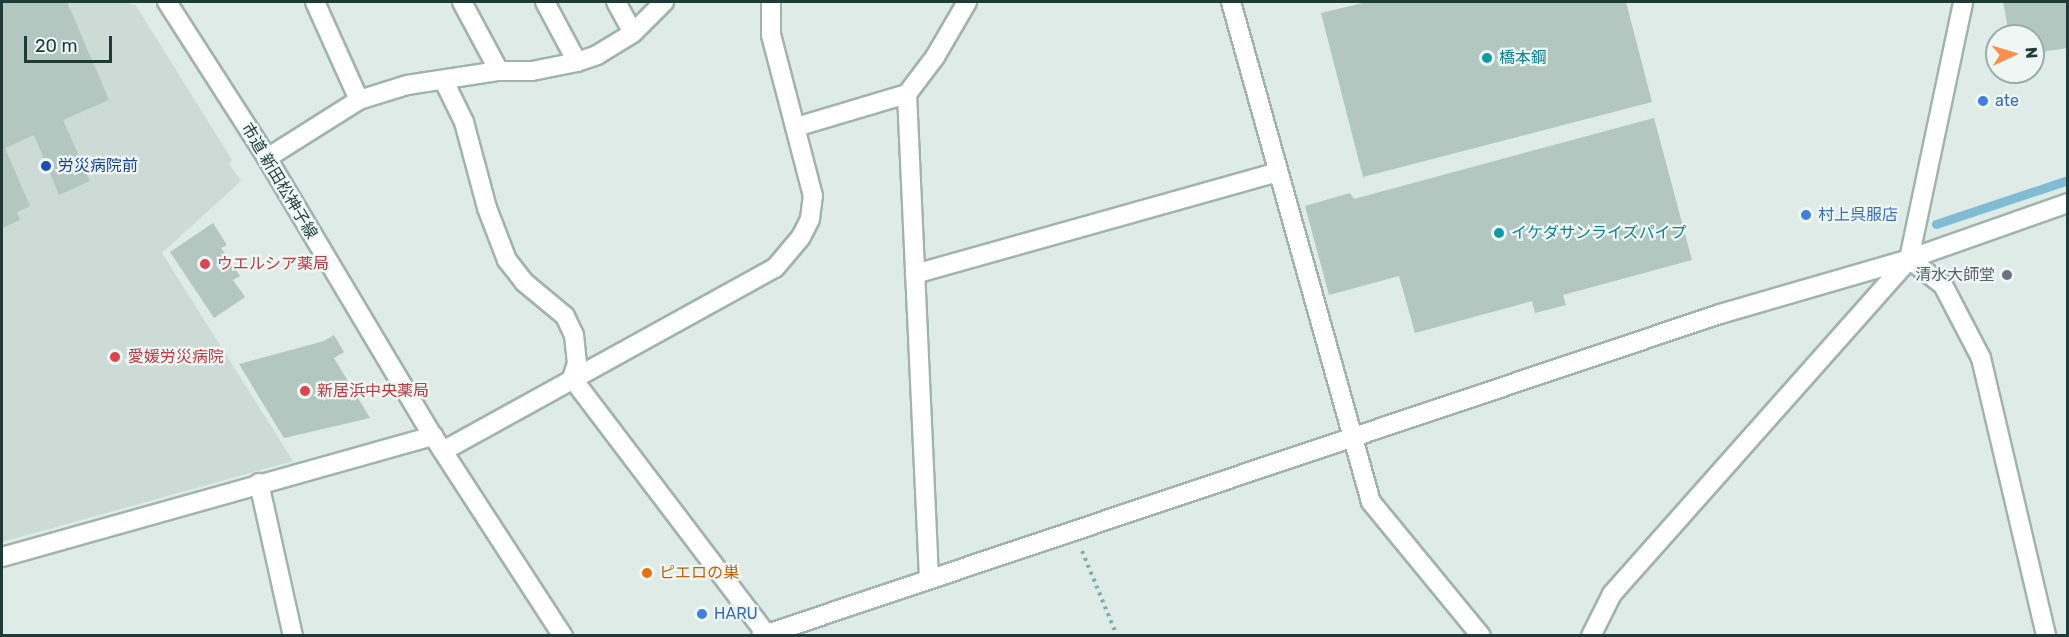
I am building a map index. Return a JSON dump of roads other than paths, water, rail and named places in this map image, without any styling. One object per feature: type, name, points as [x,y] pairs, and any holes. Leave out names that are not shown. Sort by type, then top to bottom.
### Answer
[{"type":"street","name":"市道 新田松神子線","points":[[167,2],[267,158],[438,444],[562,636]]},
{"type":"street","points":[[315,2],[359,100]]},
{"type":"street","points":[[462,2],[499,71]]},
{"type":"street","points":[[545,2],[577,62]]},
{"type":"street","points":[[616,2],[633,33]]},
{"type":"street","points":[[267,158],[359,100],[407,86],[499,71],[532,71],[577,62],[597,55],[633,33],[664,2]]},
{"type":"street","points":[[2,557],[259,483],[438,444],[572,378],[775,268],[792,249],[810,219],[813,196],[771,35],[771,2]]},
{"type":"street","points":[[796,128],[907,94],[935,57],[968,2]]},
{"type":"street","points":[[1231,2],[1371,502],[1482,636]]},
{"type":"street","points":[[1591,636],[1612,594],[1909,259],[1963,2]]},
{"type":"street","points":[[444,81],[464,122],[487,208],[507,260],[524,282],[566,316],[574,334],[577,363],[572,378]]},
{"type":"street","points":[[907,94],[929,579]]},
{"type":"street","points":[[915,274],[1278,172]]},
{"type":"street","points":[[572,378],[771,634],[1720,314],[1909,259],[2067,202]]},
{"type":"street","points":[[1909,259],[1943,285],[1981,358],[2046,636]]},
{"type":"street","points":[[259,483],[293,636]]},
{"type":"waterway","points":[[1936,224],[2068,180]]},
{"type":"place","name":"橋本鋼","points":[[1487,58]]},
{"type":"place","name":"ate","points":[[1983,101]]},
{"type":"place","name":"労災病院前","points":[[46,166]]},
{"type":"place","name":"村上呉服店","points":[[1806,215]]},
{"type":"place","name":"イケダサンライズパイプ","points":[[1499,233]]},
{"type":"place","name":"ウエルシア薬局","points":[[205,264]]},
{"type":"place","name":"清水大師堂","points":[[2007,275]]},
{"type":"place","name":"愛媛労災病院","points":[[115,357]]},
{"type":"place","name":"新居浜中央薬局","points":[[305,391]]},
{"type":"place","name":"ピエロの巣","points":[[647,573]]},
{"type":"place","name":"HARU","points":[[702,614]]}]
